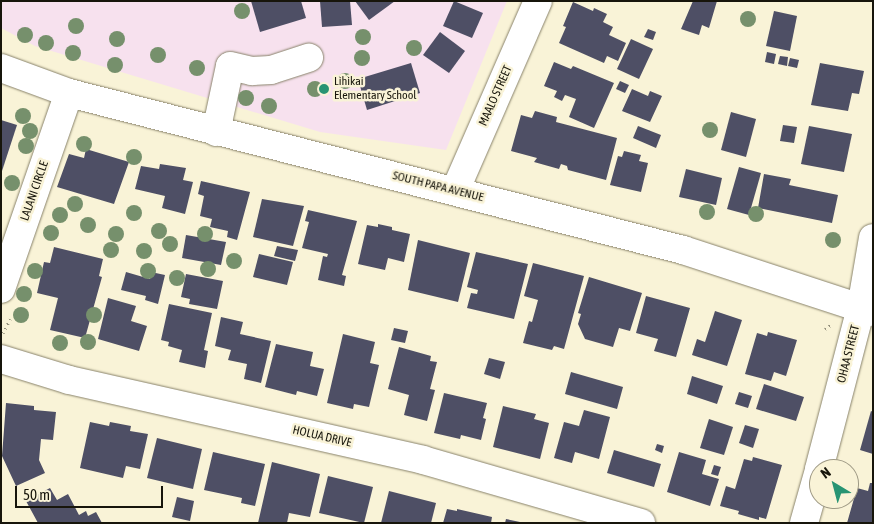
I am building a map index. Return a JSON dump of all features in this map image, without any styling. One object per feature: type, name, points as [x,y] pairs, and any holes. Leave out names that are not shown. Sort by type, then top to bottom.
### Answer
[{"type":"street","name":"MAALO STREET","points":[[454,191],[538,1]]},
{"type":"street","points":[[216,132],[230,66],[252,72],[271,70],[309,58]]},
{"type":"street","name":"SOUTH PAPA AVENUE","points":[[1,68],[70,94],[683,250],[867,310]]},
{"type":"street","name":"LALANI CIRCLE","points":[[1,289],[70,94]]},
{"type":"street","name":"OHAA STREET","points":[[822,459],[867,310],[873,238]]},
{"type":"street","name":"HOLUA DRIVE","points":[[2,346],[68,380],[423,460],[641,523]]},
{"type":"street","name":"OHAA STREET","points":[[804,523],[809,505]]},
{"type":"path","points":[[2,346],[10,319]]},
{"type":"path","points":[[825,329],[832,324]]},
{"type":"shaded area","name":"Lihikai Elementary School","points":[[1,1],[507,1],[446,150],[320,132],[35,46],[1,28]]},
{"type":"building","points":[[251,1],[301,1],[306,18],[260,32]]},
{"type":"building","points":[[320,1],[350,1],[352,25],[322,27]]},
{"type":"building","points":[[355,1],[395,1],[369,20]]},
{"type":"building","points":[[454,1],[483,13],[472,38],[443,26]]},
{"type":"building","points":[[693,1],[717,1],[709,28],[702,25],[699,35],[681,29]]},
{"type":"building","points":[[573,2],[593,11],[594,8],[607,14],[603,22],[613,27],[609,35],[626,43],[618,61],[607,56],[604,63],[559,43],[566,27],[563,26]]},
{"type":"building","points":[[774,11],[797,16],[790,51],[766,46]]},
{"type":"building","points":[[648,29],[656,32],[653,40],[644,37]]},
{"type":"building","points":[[440,32],[465,51],[449,73],[423,55]]},
{"type":"building","points":[[631,39],[653,49],[639,79],[617,69]]},
{"type":"building","points":[[767,52],[776,54],[774,64],[765,62]]},
{"type":"building","points":[[780,56],[788,57],[787,66],[778,64]]},
{"type":"building","points":[[790,58],[799,60],[797,68],[788,66]]},
{"type":"building","points":[[554,62],[571,69],[573,66],[614,83],[594,128],[569,117],[576,99],[565,95],[562,101],[554,97],[557,91],[544,86]]},
{"type":"building","points":[[411,63],[420,93],[367,110],[358,79]]},
{"type":"building","points":[[820,63],[864,71],[859,94],[852,93],[848,111],[811,105]]},
{"type":"building","points":[[620,81],[629,85],[625,93],[616,89]]},
{"type":"building","points":[[632,89],[648,96],[650,91],[662,96],[650,122],[622,111]]},
{"type":"building","points":[[535,111],[557,117],[556,122],[617,138],[606,180],[568,170],[567,166],[561,164],[559,169],[534,162],[537,158],[511,151],[521,115],[532,118]]},
{"type":"building","points":[[731,112],[756,119],[746,157],[721,150]]},
{"type":"building","points":[[1,120],[17,125],[2,171],[1,171]]},
{"type":"building","points":[[783,125],[797,127],[794,143],[780,141]]},
{"type":"building","points":[[638,126],[661,135],[656,148],[633,138]]},
{"type":"building","points":[[809,126],[852,134],[844,172],[801,164]]},
{"type":"building","points":[[86,149],[129,162],[114,204],[57,187],[69,154],[84,158]]},
{"type":"building","points":[[624,151],[641,155],[639,161],[648,163],[641,192],[610,185],[618,156],[622,157]]},
{"type":"building","points":[[160,164],[186,168],[183,180],[193,182],[185,214],[162,208],[165,196],[135,189],[141,166],[159,169]]},
{"type":"building","points":[[739,167],[761,173],[749,215],[727,209]]},
{"type":"building","points":[[686,169],[722,178],[716,205],[679,197]]},
{"type":"building","points":[[764,174],[791,179],[789,185],[838,195],[832,223],[758,208]]},
{"type":"building","points":[[201,181],[250,192],[237,240],[227,237],[228,231],[210,227],[212,219],[200,216],[204,196],[198,194]]},
{"type":"building","points":[[262,199],[304,206],[293,246],[253,237]]},
{"type":"building","points":[[308,210],[357,221],[342,275],[346,276],[344,286],[318,280],[323,256],[327,257],[328,254],[302,248],[309,222],[305,221]]},
{"type":"building","points":[[378,224],[392,227],[392,230],[410,234],[404,262],[388,258],[385,270],[358,264],[367,225],[378,227]]},
{"type":"building","points":[[186,235],[226,242],[221,265],[182,258]]},
{"type":"building","points":[[418,240],[470,253],[458,302],[408,290]]},
{"type":"building","points":[[277,246],[298,250],[295,261],[274,256]]},
{"type":"building","points":[[54,247],[103,259],[99,276],[102,277],[85,338],[50,330],[58,298],[37,293],[44,262],[50,263]]},
{"type":"building","points":[[476,252],[528,264],[514,319],[467,308],[471,293],[477,294],[478,290],[467,287]]},
{"type":"building","points":[[259,254],[293,262],[287,285],[253,277]]},
{"type":"building","points":[[533,263],[584,276],[564,349],[554,346],[552,350],[523,343],[529,321],[532,322],[538,300],[524,296]]},
{"type":"building","points":[[126,272],[150,279],[151,272],[165,275],[158,304],[145,300],[146,296],[121,290]]},
{"type":"building","points":[[186,274],[223,281],[217,309],[189,304],[190,299],[181,297]]},
{"type":"building","points":[[589,277],[642,293],[630,331],[619,328],[613,347],[585,339],[578,324],[581,314],[578,313]]},
{"type":"building","points":[[646,296],[690,308],[676,357],[654,351],[658,339],[636,333]]},
{"type":"building","points":[[108,298],[136,306],[131,321],[147,326],[139,351],[98,339]]},
{"type":"building","points":[[169,304],[212,313],[204,350],[208,351],[205,368],[179,362],[182,350],[168,346],[169,342],[161,340]]},
{"type":"building","points":[[715,311],[742,320],[727,366],[692,355],[697,339],[705,342]]},
{"type":"building","points":[[221,317],[243,322],[240,334],[271,341],[261,383],[244,379],[247,364],[228,360],[231,350],[215,346]]},
{"type":"building","points":[[394,328],[408,331],[405,343],[391,340]]},
{"type":"building","points":[[768,332],[797,340],[786,376],[774,372],[771,381],[745,374],[757,333],[767,336]]},
{"type":"building","points":[[343,334],[375,342],[370,363],[379,365],[369,407],[354,404],[353,409],[327,403]]},
{"type":"building","points":[[276,344],[313,352],[310,366],[324,369],[317,396],[297,391],[296,395],[265,387]]},
{"type":"building","points":[[399,347],[431,356],[430,361],[437,362],[430,389],[435,390],[427,421],[404,415],[409,395],[388,389]]},
{"type":"building","points":[[489,358],[505,362],[500,379],[484,374]]},
{"type":"building","points":[[571,372],[623,387],[617,409],[565,394]]},
{"type":"building","points":[[692,376],[723,386],[717,404],[687,394]]},
{"type":"building","points":[[764,384],[804,397],[796,421],[756,409]]},
{"type":"building","points":[[739,392],[752,396],[748,408],[735,404]]},
{"type":"building","points":[[444,393],[487,403],[483,418],[486,419],[481,440],[461,435],[460,439],[434,433]]},
{"type":"building","points":[[6,403],[34,406],[34,410],[56,412],[53,440],[41,439],[39,460],[45,473],[16,486],[2,456]]},
{"type":"building","points":[[503,406],[536,414],[534,419],[549,423],[540,459],[493,447]]},
{"type":"building","points":[[584,410],[610,417],[599,459],[575,452],[572,463],[554,458],[564,422],[579,426]]},
{"type":"building","points":[[871,411],[873,412],[873,454],[860,450]]},
{"type":"building","points":[[709,419],[733,427],[724,455],[700,448]]},
{"type":"building","points":[[90,422],[109,426],[110,422],[131,426],[130,431],[148,434],[140,469],[126,466],[123,478],[80,468]]},
{"type":"building","points":[[745,425],[759,429],[753,448],[739,443]]},
{"type":"building","points":[[157,438],[202,449],[193,489],[147,478]]},
{"type":"building","points":[[657,444],[664,446],[662,453],[655,450]]},
{"type":"building","points":[[614,450],[661,464],[654,487],[607,473]]},
{"type":"building","points":[[213,452],[265,464],[255,506],[241,503],[242,498],[204,490]]},
{"type":"building","points":[[679,452],[706,460],[702,474],[719,479],[710,506],[667,492]]},
{"type":"building","points":[[753,457],[782,465],[766,519],[759,517],[759,520],[738,514],[739,511],[720,506],[726,486],[735,489],[744,459],[752,461]]},
{"type":"building","points":[[272,462],[320,474],[310,517],[289,513],[287,523],[258,523]]},
{"type":"building","points":[[714,465],[721,467],[718,476],[711,474]]},
{"type":"building","points":[[328,476],[373,487],[364,523],[319,513]]},
{"type":"building","points":[[870,483],[873,483],[873,523],[847,523],[851,509],[859,509],[859,489],[868,491]]},
{"type":"building","points":[[50,488],[57,500],[68,494],[79,515],[86,511],[88,516],[96,512],[102,523],[38,523],[26,501]]},
{"type":"building","points":[[389,491],[436,503],[431,523],[381,523]]},
{"type":"building","points":[[177,497],[194,501],[190,521],[172,517]]},
{"type":"building","points":[[447,509],[457,511],[457,509],[492,517],[491,523],[443,523]]},
{"type":"building","points":[[506,519],[520,522],[520,523],[505,523]]},
{"type":"place","name":"Lihikai Elementary School","points":[[324,89]]}]
